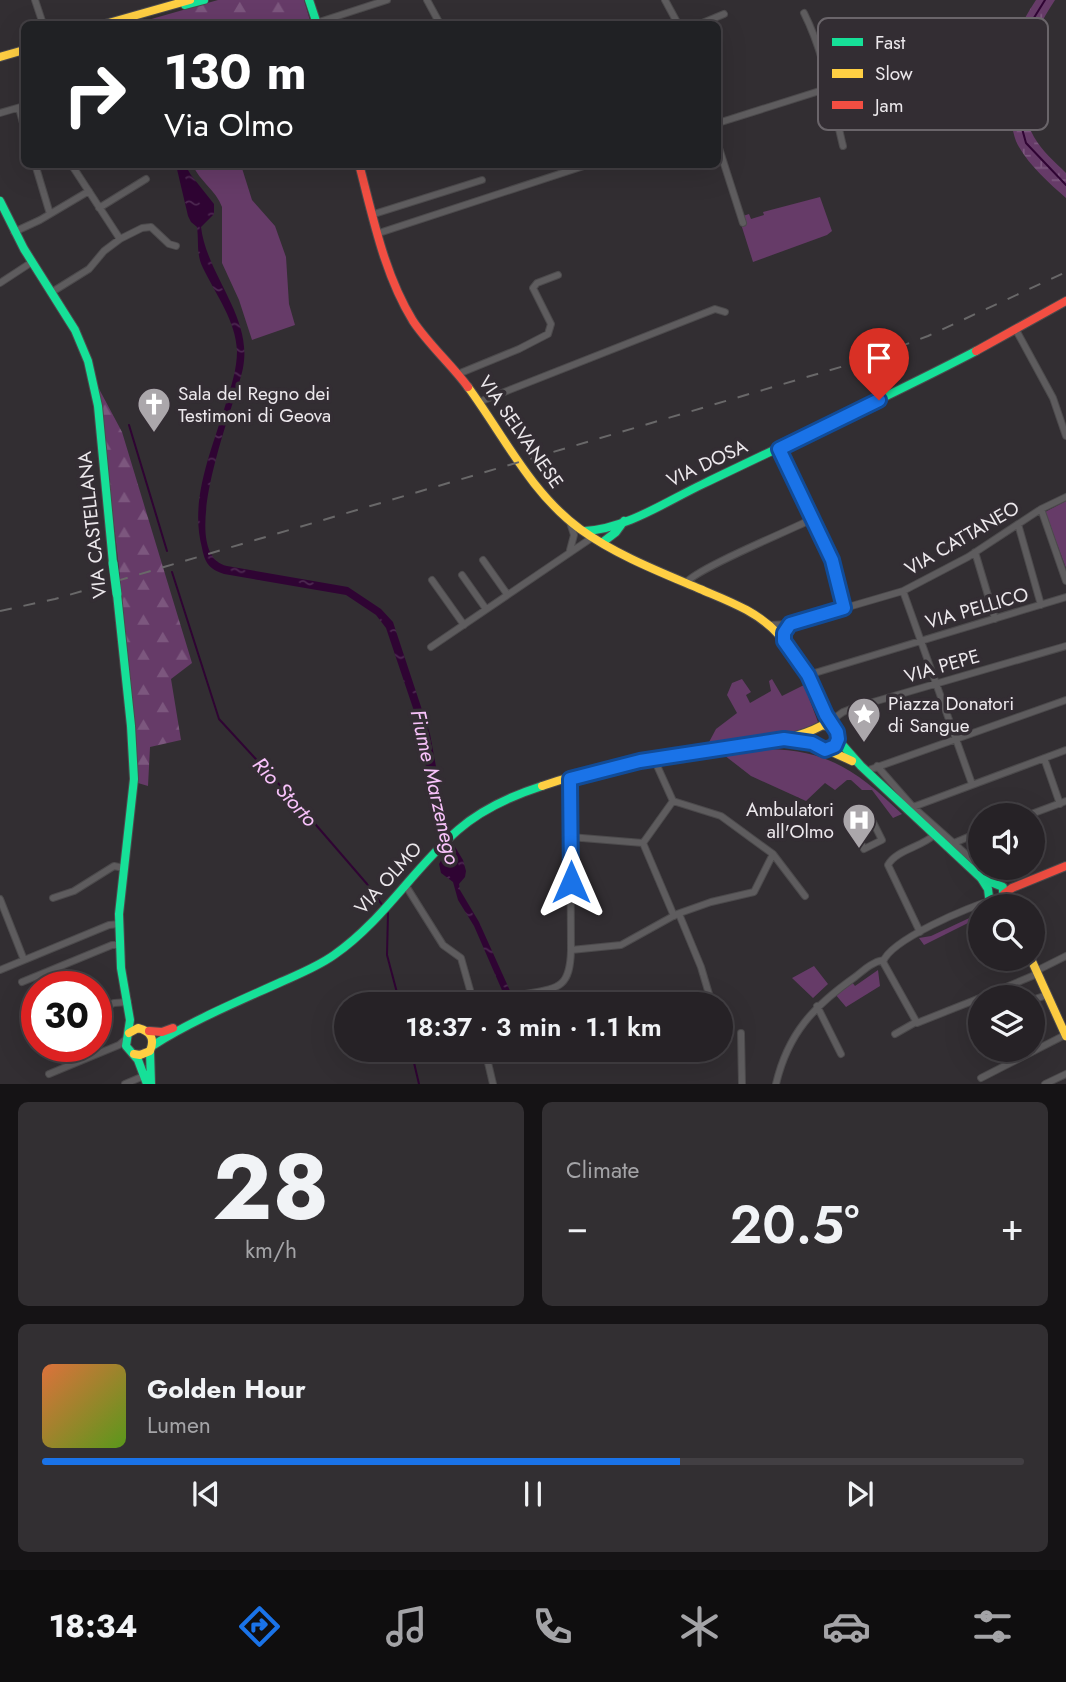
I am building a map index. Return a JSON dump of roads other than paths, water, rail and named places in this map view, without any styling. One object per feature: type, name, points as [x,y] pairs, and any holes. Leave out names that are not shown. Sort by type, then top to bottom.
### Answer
[{"type":"street","points":[[36,0],[42,21]]},
{"type":"street","points":[[124,21],[190,0]]},
{"type":"street","points":[[125,21],[204,0]]},
{"type":"street","points":[[309,0],[315,21]]},
{"type":"street","points":[[325,21],[387,0]]},
{"type":"street","points":[[427,0],[438,21]]},
{"type":"street","points":[[666,0],[676,21]]},
{"type":"street","points":[[804,13],[818,49]]},
{"type":"street","points":[[708,21],[724,15]]},
{"type":"street","points":[[0,55],[21,49]]},
{"type":"street","points":[[721,122],[818,91]]},
{"type":"street","points":[[0,113],[21,107]]},
{"type":"street","points":[[839,130],[843,146]]},
{"type":"street","points":[[721,154],[743,223]]},
{"type":"street","points":[[36,168],[50,214]]},
{"type":"street","points":[[76,168],[120,239]]},
{"type":"street","name":"VIA SELVANESE","points":[[360,168],[389,268],[407,311],[428,342],[458,374],[479,402],[555,509],[582,531],[686,583],[750,611],[772,628],[808,675],[831,724]]},
{"type":"street","points":[[379,233],[578,168]]},
{"type":"street","points":[[99,208],[146,179]]},
{"type":"street","points":[[374,214],[482,180]]},
{"type":"street","points":[[14,232],[89,191]]},
{"type":"street","name":"VIA CASTELLANA","points":[[0,201],[14,232],[80,341],[94,383],[131,726],[134,779],[119,945],[129,1004],[127,1044],[148,1079]]},
{"type":"street","points":[[52,292],[89,269],[104,251],[120,239],[147,226],[169,244],[176,246]]},
{"type":"street","points":[[0,283],[32,262]]},
{"type":"street","points":[[458,374],[548,334],[551,324],[533,288],[537,283],[558,275]]},
{"type":"street","name":"VIA DOSA","points":[[613,528],[953,364],[1066,301]]},
{"type":"street","points":[[479,402],[715,309],[725,312]]},
{"type":"street","points":[[1016,330],[1053,398],[1066,436]]},
{"type":"street","points":[[779,449],[832,560],[844,608]]},
{"type":"street","name":"VIA CATTANEO","points":[[772,628],[903,591],[975,552],[1041,509],[1066,497]]},
{"type":"street","points":[[1041,509],[1066,581]]},
{"type":"street","points":[[686,583],[688,579],[709,568],[812,519]]},
{"type":"street","points":[[569,551],[574,536],[570,522]]},
{"type":"street","name":"VIA PELLICO","points":[[1018,524],[1041,605]]},
{"type":"street","points":[[582,531],[613,528]]},
{"type":"street","points":[[603,542],[613,528]]},
{"type":"street","points":[[613,528],[618,550]]},
{"type":"street","points":[[431,647],[593,537]]},
{"type":"street","points":[[975,552],[995,619]]},
{"type":"street","points":[[483,560],[508,594]]},
{"type":"street","points":[[462,575],[485,609]]},
{"type":"street","points":[[432,580],[464,625]]},
{"type":"street","name":"VIA PELLICO","points":[[903,591],[972,783]]},
{"type":"street","name":"VIA PELLICO","points":[[808,675],[1066,597]]},
{"type":"street","points":[[784,641],[784,633],[790,624]]},
{"type":"street","name":"VIA PEPE","points":[[831,724],[843,712],[856,707],[1066,646]]},
{"type":"street","name":"VIA SELVANESE","points":[[813,687],[821,718],[817,728]]},
{"type":"street","points":[[863,769],[1066,700]]},
{"type":"street","name":"VIA OLMO","points":[[186,1025],[329,959],[378,918],[439,847],[481,813],[502,800],[570,779],[654,759],[784,739],[831,724],[838,739],[863,769]]},
{"type":"street","points":[[815,744],[813,737],[817,728]]},
{"type":"street","name":"VIA OLMO","points":[[784,739],[815,744],[863,769],[968,856]]},
{"type":"street","points":[[829,750],[835,746],[838,739]]},
{"type":"street","points":[[911,808],[1066,750]]},
{"type":"street","points":[[1044,758],[1063,802],[1045,809]]},
{"type":"street","points":[[654,759],[673,801],[721,816],[773,854],[805,896]]},
{"type":"street","name":"VIA OLMO","points":[[877,766],[934,835],[968,866]]},
{"type":"street","points":[[534,992],[565,982],[570,967],[570,779]]},
{"type":"street","points":[[643,844],[673,801]]},
{"type":"street","points":[[873,822],[881,840],[864,849],[854,831],[873,822]]},
{"type":"street","points":[[920,932],[888,865],[891,859],[926,842],[934,835]]},
{"type":"street","points":[[570,837],[643,844]]},
{"type":"street","points":[[954,843],[968,837]]},
{"type":"street","points":[[643,844],[701,967],[708,992]]},
{"type":"street","points":[[571,950],[621,945],[677,915],[711,902],[754,892],[773,854]]},
{"type":"street","points":[[53,898],[74,891],[114,866],[124,868]]},
{"type":"street","points":[[1001,894],[1066,866]]},
{"type":"street","name":"VIA OLMO","points":[[983,880],[998,894]]},
{"type":"street","points":[[407,884],[443,945],[461,958],[471,992]]},
{"type":"street","points":[[0,898],[24,960]]},
{"type":"street","points":[[776,1083],[790,1044],[817,1006],[920,932],[968,909]]},
{"type":"street","points":[[0,970],[109,925],[119,924]]},
{"type":"street","points":[[49,971],[112,945],[119,945]]},
{"type":"street","points":[[1008,985],[1066,956]]},
{"type":"street","points":[[883,960],[916,1022]]},
{"type":"street","points":[[981,1078],[1066,1035],[1037,972]]},
{"type":"street","points":[[112,1004],[118,1002],[129,1004]]},
{"type":"street","points":[[895,1034],[916,1022],[968,1002]]},
{"type":"street","name":"VIA CASTELLANA","points":[[129,1004],[147,1030]]},
{"type":"street","points":[[817,1006],[841,1054]]},
{"type":"street","points":[[49,1074],[127,1044],[138,1028],[162,1032],[186,1025]]},
{"type":"street","points":[[127,1044],[140,1055],[186,1025]]},
{"type":"street","points":[[125,1083],[148,1079],[152,1036],[147,1030]]},
{"type":"street","points":[[741,1033],[742,1083]]},
{"type":"street","points":[[488,1062],[493,1083]]},
{"type":"street","points":[[1045,1083],[1066,1074]]},
{"type":"water","name":"Fiume Marzenego","points":[[177,168],[187,168],[214,204],[214,214],[201,227],[212,263],[242,331],[244,349],[243,368],[212,475],[206,507],[206,534],[212,555],[227,566],[348,587],[381,609],[393,622],[430,734],[449,837],[463,860],[466,871],[459,884],[460,890],[479,922],[511,992],[503,992],[474,926],[458,900],[453,882],[441,873],[439,864],[447,850],[438,824],[415,714],[386,628],[376,615],[346,595],[224,574],[211,568],[205,558],[199,530],[200,493],[233,378],[237,351],[229,319],[201,263],[197,227],[191,222]]},
{"type":"waterway","points":[[1034,18],[1045,0]]},
{"type":"waterway","points":[[1022,130],[1026,143],[1066,185]]},
{"type":"waterway","name":"Rio Storto","points":[[129,425],[167,551]]},
{"type":"waterway","name":"Rio Storto","points":[[172,572],[219,719],[310,818],[383,906]]},
{"type":"waterway","name":"Rio Storto","points":[[388,913],[387,955],[397,992]]},
{"type":"waterway","name":"Rio Storto","points":[[414,1062],[419,1084]]},
{"type":"railway","points":[[0,611],[55,599],[861,361],[928,336],[1066,272]]},
{"type":"place","name":"Sala del Regno dei Testimoni di Geova","points":[[154,434]]},
{"type":"place","name":"Piazza Donatori di Sangue","points":[[864,744]]},
{"type":"place","name":"Ambulatori all'Olmo","points":[[859,850]]}]
